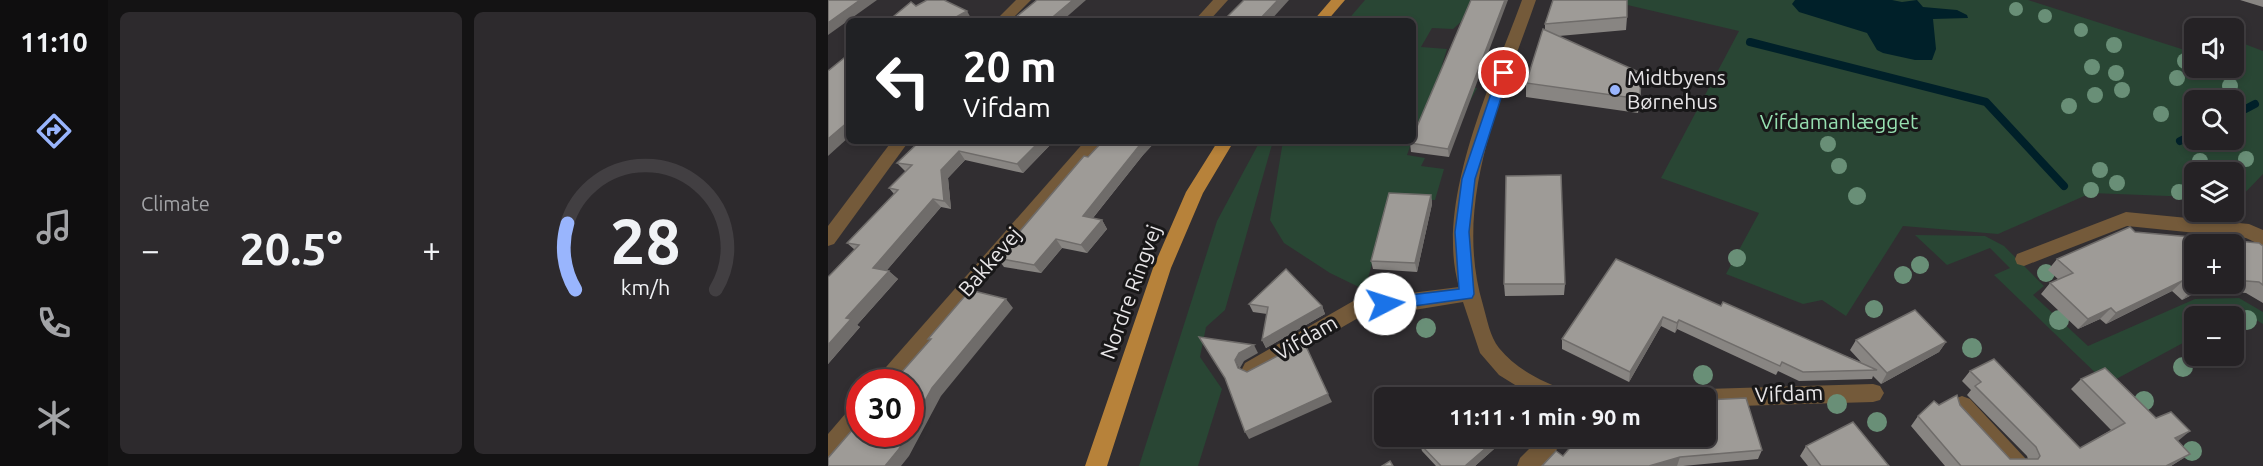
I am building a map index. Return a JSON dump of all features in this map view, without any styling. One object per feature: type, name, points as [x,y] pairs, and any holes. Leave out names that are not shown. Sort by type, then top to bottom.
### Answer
[{"type":"main road","points":[[1323,18],[1338,0]]},
{"type":"main road","name":"Nordre Ringvej","points":[[1096,466],[1162,268],[1195,192],[1224,144]]},
{"type":"street","points":[[1005,18],[1024,0]]},
{"type":"street","points":[[1204,18],[1221,0]]},
{"type":"street","points":[[1529,0],[1483,129],[1469,179],[1462,232],[1467,294],[1491,353],[1513,374],[1534,387]]},
{"type":"street","points":[[828,238],[899,144]]},
{"type":"street","name":"Bakkevej","points":[[897,369],[1091,144]]},
{"type":"street","points":[[2024,259],[2126,219],[2249,231],[2263,239]]},
{"type":"street","name":"Vifdam","points":[[1252,369],[1362,306],[1467,294]]},
{"type":"street","name":"Vifdam","points":[[1716,398],[1873,393]]},
{"type":"street","points":[[1962,406],[2017,466]]},
{"type":"street","points":[[828,450],[846,429]]},
{"type":"street","points":[[1528,466],[1546,447]]},
{"type":"green space","points":[[1365,0],[1506,0],[1464,19],[1453,29],[1432,28],[1421,47],[1447,49],[1442,65],[1466,69],[1458,86],[1477,88],[1470,101],[1416,137],[1416,18],[1350,18]]},
{"type":"green space","name":"Vifdamanlægget","points":[[1606,0],[2028,0],[2184,50],[2184,78],[2244,78],[2244,44],[2263,51],[2263,174],[2244,194],[2244,162],[2184,162],[2184,197],[2091,193],[1998,234],[1903,226],[1846,316],[1822,300],[1803,304],[1726,274],[1759,213],[1661,178],[1739,31]]},
{"type":"green space","points":[[1258,144],[1272,144],[1225,310],[1206,327],[1200,357],[1222,389],[1198,466],[1139,466],[1217,221]]},
{"type":"green space","points":[[1283,144],[1411,144],[1407,155],[1425,158],[1421,166],[1444,169],[1435,200],[1389,199],[1365,290],[1330,273],[1284,243],[1270,220]]},
{"type":"green space","points":[[1915,235],[1985,236],[2004,246],[2044,286],[2033,295],[2088,346],[2195,299],[2239,298],[2263,312],[2263,324],[2244,313],[2244,306],[2184,306],[2184,342],[2107,384],[1994,275],[2010,268],[1990,248],[1947,265]]},
{"type":"water","points":[[1795,0],[1892,0],[1902,2],[1917,0],[1923,7],[1957,10],[1967,15],[1968,18],[1933,19],[1936,49],[1932,60],[1915,60],[1877,50],[1867,33],[1799,12],[1792,4]]},
{"type":"building","points":[[828,0],[860,0],[828,23]]},
{"type":"building","points":[[927,0],[944,0],[967,11],[954,18],[892,18],[911,2],[916,6]]},
{"type":"building","points":[[1037,0],[1073,0],[1052,18],[1015,18]]},
{"type":"building","points":[[1244,0],[1278,0],[1261,18],[1226,18]]},
{"type":"building","points":[[1471,0],[1505,0],[1448,149],[1416,144],[1416,129]]},
{"type":"building","points":[[1553,0],[1627,0],[1627,17],[1545,24]]},
{"type":"building","points":[[1543,29],[1641,73],[1640,99],[1526,83]]},
{"type":"building","points":[[846,56],[846,124],[828,139],[828,71]]},
{"type":"building","points":[[917,144],[1037,144],[1017,164],[959,151],[941,170],[944,201],[933,199],[873,268],[889,271],[846,318],[851,319],[828,345],[828,277],[859,245],[847,243],[898,190],[889,188],[912,165],[897,163]]},
{"type":"building","points":[[1100,144],[1141,144],[1083,216],[1102,220],[1081,245],[1056,239],[1034,265],[997,258],[1084,156],[1088,157]]},
{"type":"building","points":[[1561,175],[1565,284],[1504,284],[1506,176]]},
{"type":"building","points":[[1389,193],[1431,195],[1415,263],[1371,261]]},
{"type":"building","points":[[2130,227],[2135,232],[2184,236],[2184,280],[2116,313],[2111,308],[2088,319],[2050,283],[2073,273],[2057,259]]},
{"type":"building","points":[[2244,242],[2259,243],[2263,246],[2263,285],[2259,282],[2244,281]]},
{"type":"building","points":[[1616,259],[1721,306],[1723,302],[1877,370],[1803,372],[1782,362],[1780,366],[1679,320],[1677,323],[1663,317],[1630,372],[1562,339]]},
{"type":"building","points":[[1286,269],[1322,306],[1262,340],[1268,307],[1249,304]]},
{"type":"building","points":[[970,290],[1006,299],[932,388],[924,403],[924,369],[904,369],[931,339],[928,339]]},
{"type":"building","points":[[1915,310],[1946,342],[1887,373],[1856,340]]},
{"type":"building","points":[[1199,337],[1254,345],[1239,353],[1235,360],[1238,368],[1247,372],[1304,342],[1328,394],[1245,432],[1225,378]]},
{"type":"building","points":[[1994,359],[2080,448],[2125,423],[2081,379],[2105,368],[2156,418],[2171,412],[2190,431],[2175,438],[2190,454],[2166,466],[1961,466],[1918,416],[1934,401],[1939,405],[1957,395],[1960,405],[2010,459],[2038,459],[2040,456],[2036,447],[1975,386],[1981,382],[1970,371]]},
{"type":"building","points":[[1746,398],[1762,450],[1680,457],[1649,466],[1542,466],[1556,451],[1563,456],[1571,447],[1716,447],[1716,400]]},
{"type":"building","points":[[1853,422],[1889,466],[1821,466],[1806,446]]},
{"type":"building","points":[[846,437],[846,447],[900,447],[885,466],[828,466],[828,458]]},
{"type":"building","points":[[1423,447],[1487,447],[1465,466],[1441,466]]},
{"type":"building","points":[[1390,461],[1393,466],[1382,466]]},
{"type":"waterway","points":[[1750,42],[1986,102],[2064,186]]},
{"type":"waterway","points":[[2244,110],[2255,104]]},
{"type":"waterway","points":[[2180,141],[2184,139]]},
{"type":"place","name":"Midtbyens Børnehus","points":[[1615,90]]},
{"type":"route","points":[[1385,304],[1467,294],[1462,232],[1469,179],[1483,129],[1504,73]]}]
